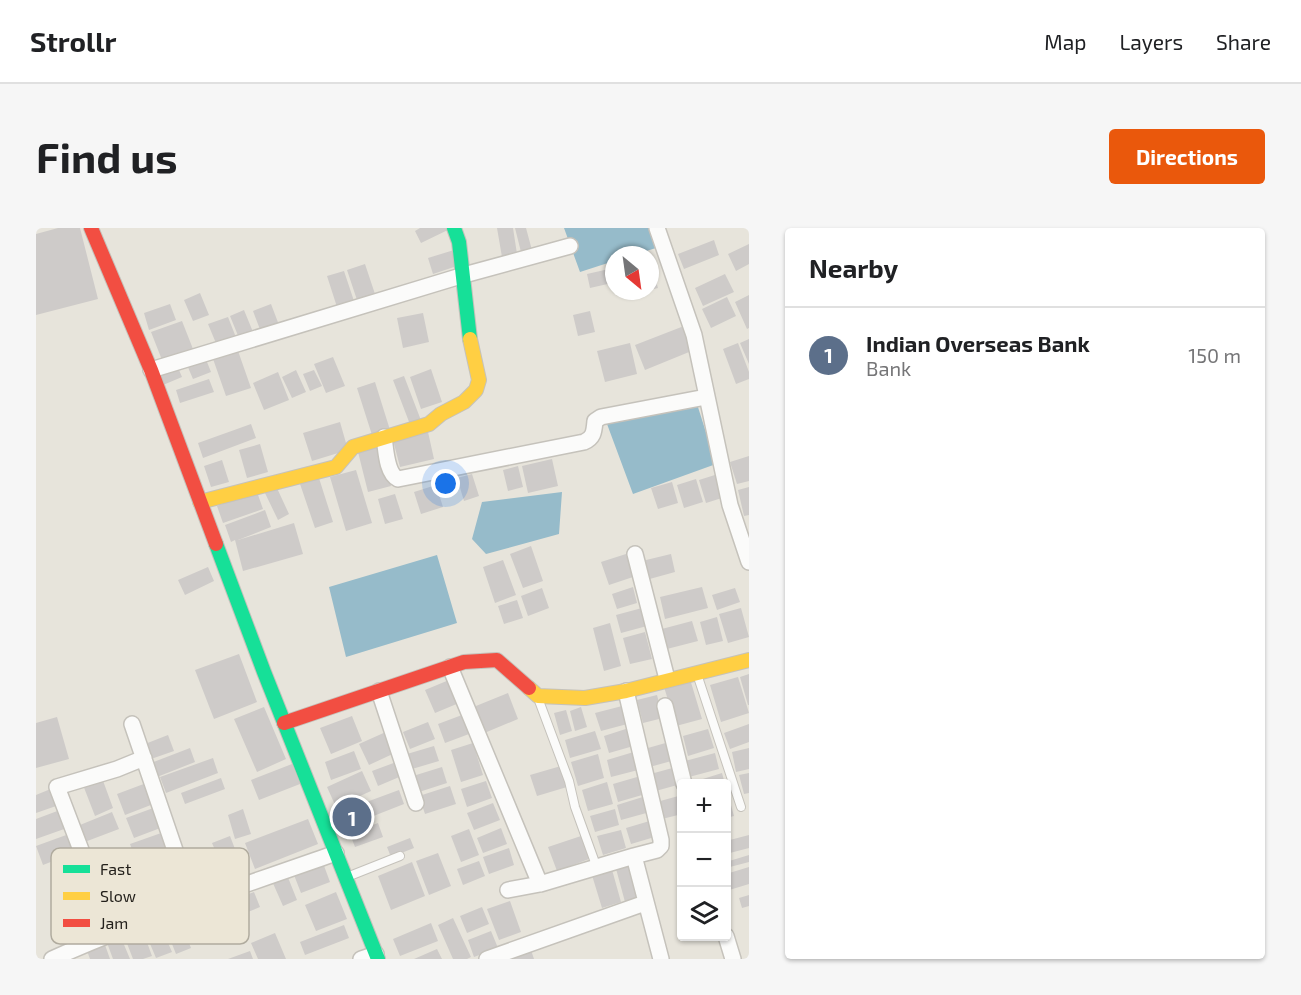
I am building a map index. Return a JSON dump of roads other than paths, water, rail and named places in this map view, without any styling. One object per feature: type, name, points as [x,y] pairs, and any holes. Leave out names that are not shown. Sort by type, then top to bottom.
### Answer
[{"type":"street","points":[[91,228],[151,370],[284,723],[346,878],[372,957]]},
{"type":"street","points":[[200,502],[336,467],[353,447],[429,424],[441,414],[464,402],[476,390],[479,380],[469,336],[464,275],[459,242],[454,228]]},
{"type":"street","points":[[657,228],[693,335],[730,505],[749,562]]},
{"type":"street","points":[[151,370],[464,275],[570,246]]},
{"type":"street","points":[[384,437],[391,472],[398,479],[584,442],[591,439],[594,434],[595,421],[601,417],[706,397]]},
{"type":"street","points":[[635,554],[667,679]]},
{"type":"street","points":[[284,723],[464,662],[497,660],[538,696],[585,698],[626,691],[749,660]]},
{"type":"street","points":[[450,667],[540,884]]},
{"type":"street","points":[[380,691],[416,803]]},
{"type":"street","points":[[508,890],[540,884],[597,868],[657,850],[662,846],[626,691]]},
{"type":"street","points":[[665,706],[683,779]]},
{"type":"street","points":[[132,724],[174,848]]},
{"type":"street","points":[[80,848],[57,787],[117,769],[144,758]]},
{"type":"street","points":[[249,883],[336,853]]},
{"type":"street","points":[[634,856],[661,959]]},
{"type":"street","points":[[487,959],[645,903]]},
{"type":"street","points":[[728,941],[733,959]]},
{"type":"street","points":[[52,959],[89,944]]},
{"type":"lane","points":[[696,672],[741,807]]},
{"type":"lane","points":[[538,696],[597,868]]},
{"type":"lane","points":[[346,878],[400,856]]},
{"type":"water","points":[[564,228],[659,228],[666,245],[659,247],[605,246],[605,264],[580,272]]},
{"type":"water","points":[[697,404],[716,464],[633,494],[607,424]]},
{"type":"water","points":[[562,492],[559,534],[486,554],[472,539],[482,502]]},
{"type":"water","points":[[437,555],[457,623],[346,657],[329,587]]},
{"type":"place","name":"Indian Overseas Bank","points":[[352,817]]}]
